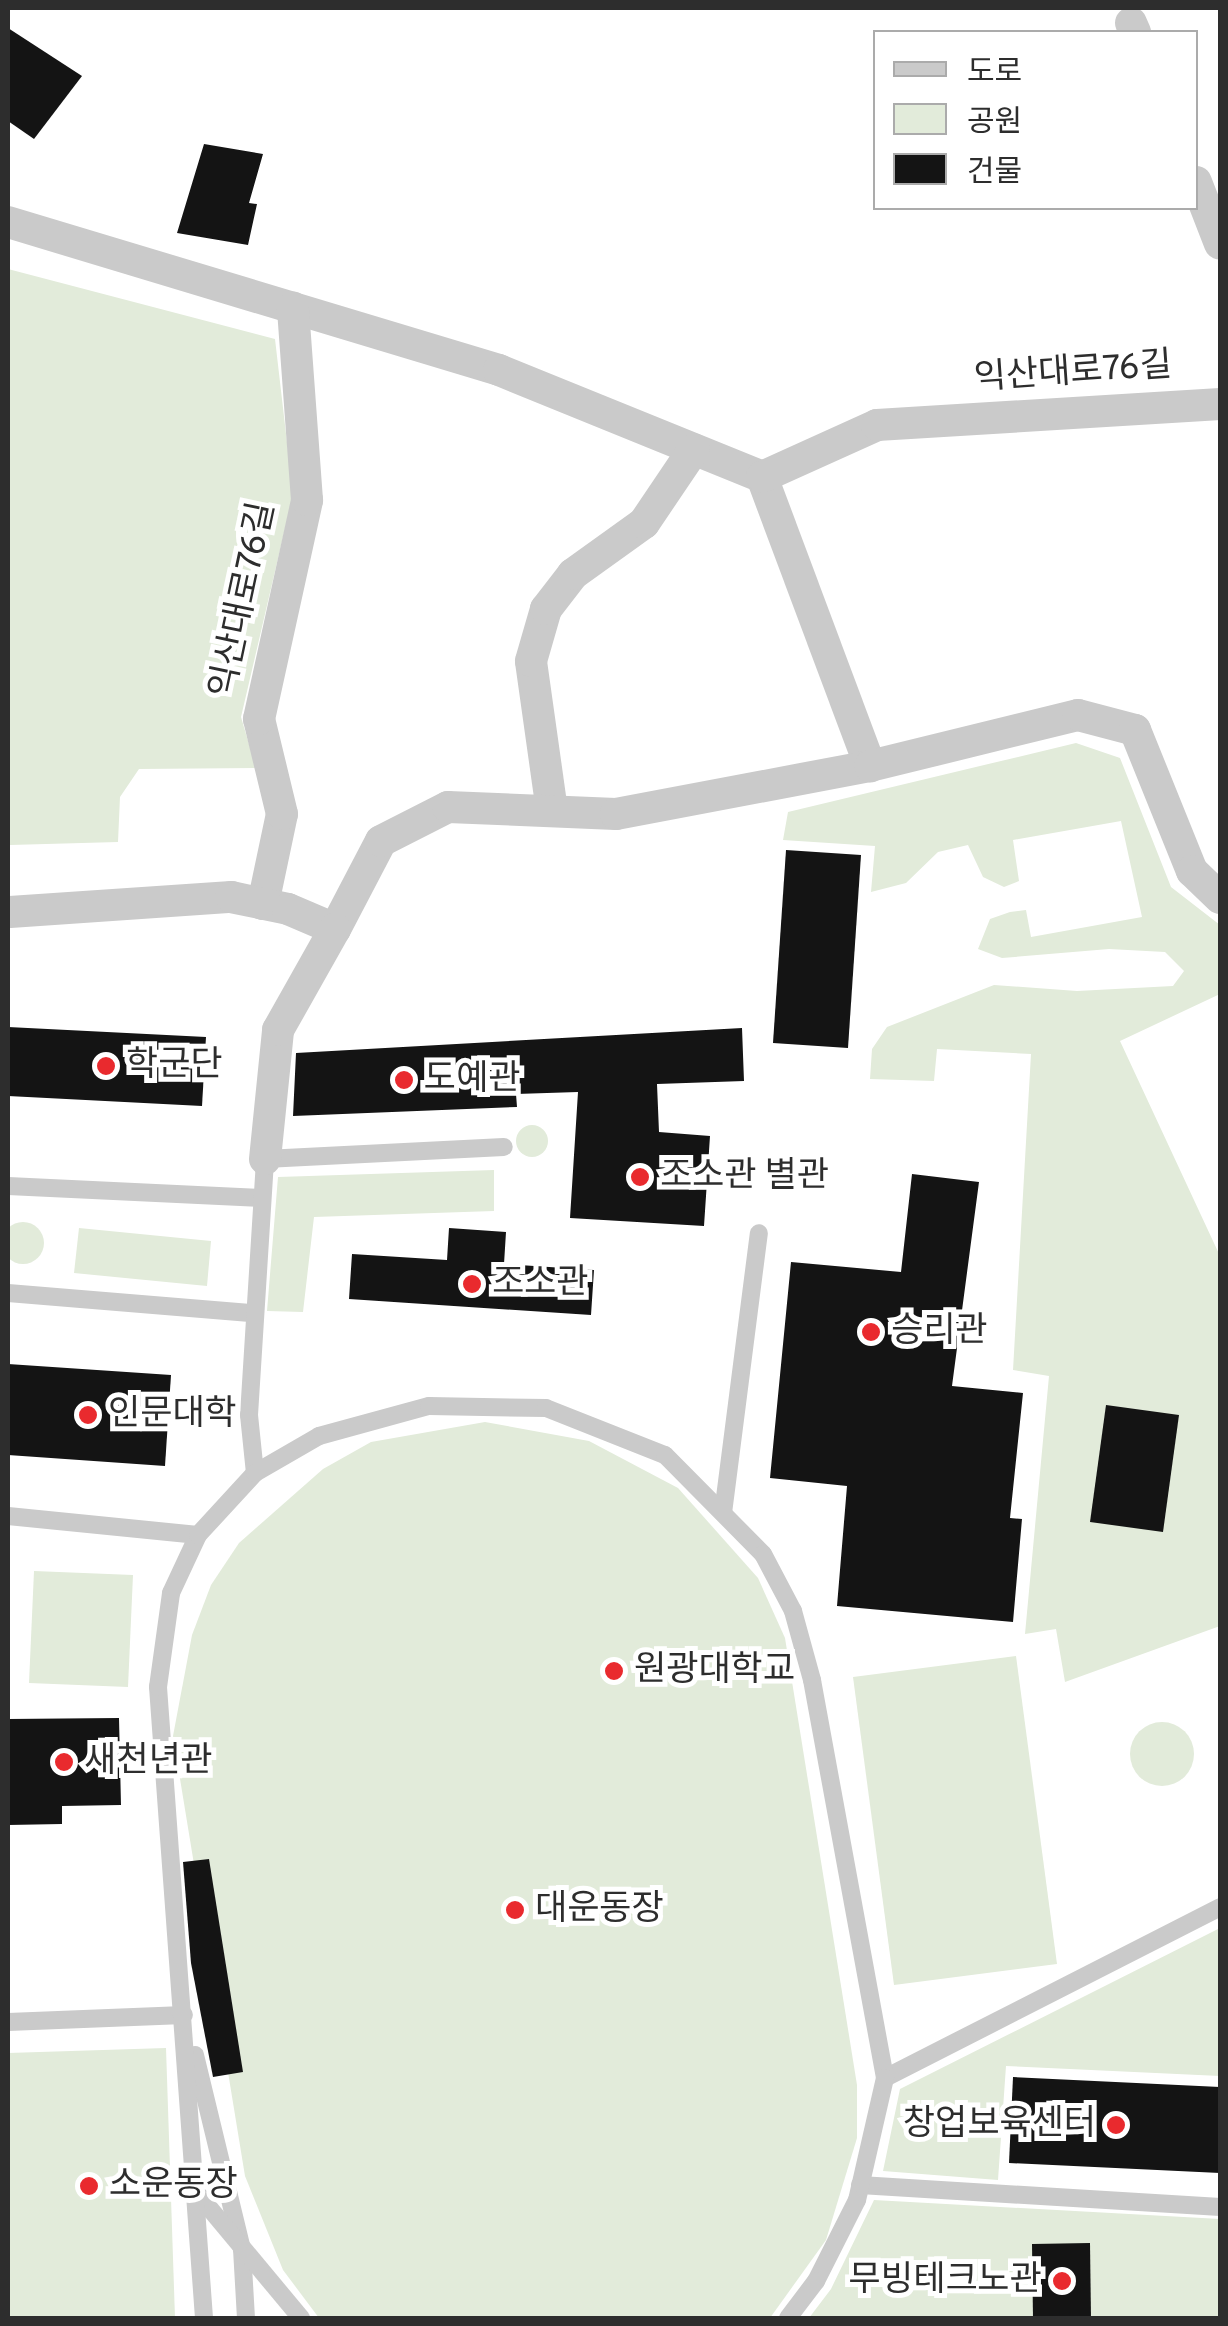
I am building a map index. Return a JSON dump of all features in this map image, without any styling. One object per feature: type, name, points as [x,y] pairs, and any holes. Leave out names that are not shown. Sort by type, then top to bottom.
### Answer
[{"type":"street","points":[[1198,187],[1220,244]]},
{"type":"street","points":[[8,222],[498,370],[762,477],[870,766]]},
{"type":"street","name":"익산대로76길","points":[[264,904],[282,814],[259,719],[307,500],[293,308]]},
{"type":"street","name":"익산대로76길","points":[[762,477],[876,425],[1220,404]]},
{"type":"street","points":[[552,811],[531,661],[546,609],[572,574],[644,523],[694,449]]},
{"type":"street","points":[[265,1158],[278,1030],[382,841],[448,807],[616,814],[870,766],[1078,715],[1134,730],[1192,871],[1220,898]]},
{"type":"street","points":[[10,912],[232,898],[264,904],[335,929]]},
{"type":"lane","points":[[255,1473],[249,1414],[265,1158],[504,1147]]},
{"type":"lane","points":[[8,1186],[261,1198]]},
{"type":"lane","points":[[723,1513],[760,1233]]},
{"type":"lane","points":[[8,1293],[253,1313]]},
{"type":"lane","points":[[204,2318],[158,1688],[171,1593],[198,1535],[255,1473],[319,1436],[429,1406],[546,1408],[665,1455],[763,1554],[793,1611],[812,1680],[885,2078],[860,2185],[816,2281],[788,2318]]},
{"type":"lane","points":[[8,1516],[198,1535]]},
{"type":"lane","points":[[885,2078],[1220,1906]]},
{"type":"lane","points":[[8,2022],[184,2016]]},
{"type":"lane","points":[[184,2016],[242,2249],[246,2318]]},
{"type":"lane","points":[[860,2185],[1220,2206]]},
{"type":"lane","points":[[196,2192],[301,2318]]},
{"type":"green space","points":[[8,269],[275,339],[293,494],[241,717],[256,768],[139,769],[120,797],[118,842],[10,845]]},
{"type":"green space","points":[[1076,743],[1120,758],[1171,887],[1220,925],[1220,994],[1120,1041],[1220,1256],[1220,1626],[1065,1682],[1056,1629],[1025,1634],[1049,1376],[1013,1370],[1031,1054],[937,1049],[934,1081],[870,1079],[872,1049],[887,1027],[994,985],[1077,991],[1173,986],[1184,971],[1165,952],[1109,949],[1002,958],[978,949],[990,919],[1010,912],[1026,910],[1031,937],[1142,917],[1121,821],[1013,840],[1019,881],[1004,887],[983,877],[968,845],[938,852],[906,883],[871,892],[875,846],[783,840],[788,812]]},
{"type":"green space","points":[[532,1125],[543,1130],[548,1141],[543,1152],[532,1157],[521,1152],[516,1141],[521,1130]]},
{"type":"green space","points":[[494,1170],[494,1211],[314,1217],[303,1312],[267,1311],[278,1177]]},
{"type":"green space","points":[[23,1222],[38,1228],[44,1243],[38,1258],[23,1264],[8,1258],[2,1243],[8,1228]]},
{"type":"green space","points":[[79,1228],[211,1241],[207,1286],[74,1273]]},
{"type":"green space","name":"대운동장","points":[[485,1422],[589,1441],[678,1488],[758,1578],[785,1638],[857,2085],[857,2138],[826,2240],[770,2318],[319,2318],[283,2270],[245,2176],[173,1736],[192,1635],[211,1585],[239,1543],[323,1469],[371,1442]]},
{"type":"green space","points":[[34,1571],[133,1575],[128,1687],[29,1683]]},
{"type":"green space","points":[[1016,1656],[1057,1964],[894,1985],[853,1677]]},
{"type":"green space","points":[[1162,1722],[1184,1732],[1194,1754],[1184,1776],[1162,1786],[1140,1776],[1130,1754],[1140,1732]]},
{"type":"green space","points":[[1220,1928],[1220,2076],[1006,2066],[998,2180],[883,2171],[900,2089]]},
{"type":"green space","name":"소운동장","points":[[166,2048],[175,2318],[8,2318],[8,2053]]},
{"type":"green space","points":[[874,2200],[1220,2219],[1220,2318],[809,2318],[831,2289]]},
{"type":"building","points":[[8,28],[82,76],[34,139],[8,121]]},
{"type":"building","points":[[204,144],[263,154],[249,203],[257,204],[248,245],[177,233]]},
{"type":"building","points":[[786,850],[861,855],[848,1048],[773,1043]]},
{"type":"building","name":"학군단","points":[[8,1027],[206,1037],[202,1106],[8,1096]]},
{"type":"building","points":[[742,1028],[744,1081],[657,1084],[659,1132],[710,1136],[704,1226],[570,1218],[578,1092],[516,1094],[517,1107],[293,1116],[296,1053]]},
{"type":"building","name":"승리관","points":[[912,1174],[979,1182],[952,1386],[1023,1393],[1010,1518],[1022,1519],[1013,1622],[837,1606],[847,1486],[770,1478],[791,1262],[901,1272]]},
{"type":"building","name":"조소관","points":[[449,1228],[506,1232],[504,1264],[594,1270],[591,1315],[349,1299],[352,1254],[447,1260]]},
{"type":"building","name":"인문대학","points":[[8,1364],[171,1375],[165,1466],[8,1455]]},
{"type":"building","points":[[1106,1405],[1179,1415],[1163,1532],[1090,1522]]},
{"type":"building","name":"새천년관","points":[[119,1718],[121,1805],[62,1806],[62,1824],[8,1825],[8,1719]]},
{"type":"building","points":[[209,1859],[243,2072],[213,2077],[191,1963],[183,1862]]},
{"type":"building","name":"창업보육센터","points":[[1013,2077],[1220,2087],[1220,2173],[1009,2163]]},
{"type":"building","name":"무빙테크노관","points":[[1090,2243],[1091,2318],[1033,2318],[1032,2244]]},
{"type":"place","name":"학군단","points":[[106,1066]]},
{"type":"place","name":"도예관","points":[[404,1080]]},
{"type":"place","name":"조소관 별관","points":[[640,1177]]},
{"type":"place","name":"조소관","points":[[472,1284]]},
{"type":"place","name":"승리관","points":[[871,1332]]},
{"type":"place","name":"인문대학","points":[[88,1415]]},
{"type":"place","name":"원광대학교","points":[[614,1671]]},
{"type":"place","name":"새천년관","points":[[64,1762]]},
{"type":"place","name":"대운동장","points":[[515,1910]]},
{"type":"place","name":"창업보육센터","points":[[1116,2125]]},
{"type":"place","name":"소운동장","points":[[89,2186]]},
{"type":"place","name":"무빙테크노관","points":[[1062,2281]]}]
